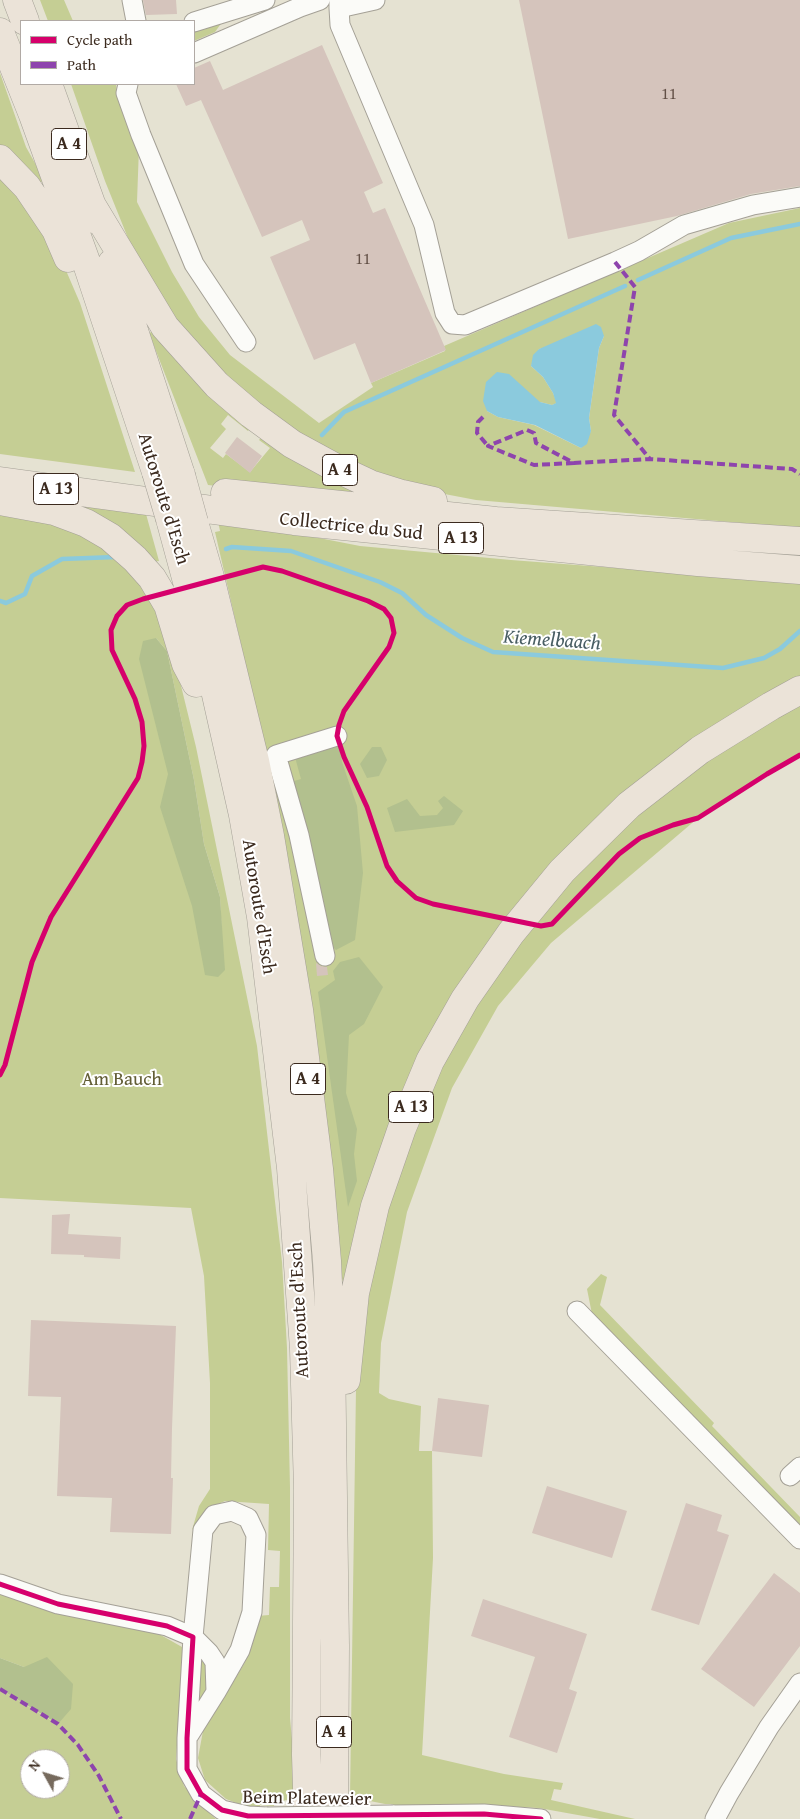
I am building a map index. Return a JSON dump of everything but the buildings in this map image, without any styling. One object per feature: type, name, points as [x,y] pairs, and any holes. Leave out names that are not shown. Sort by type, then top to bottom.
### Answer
[{"type":"highway","points":[[17,0],[25,20]]},
{"type":"highway","name":"Autoroute d'Esch","points":[[0,32],[20,82]]},
{"type":"highway","name":"Autoroute d'Esch","points":[[21,85],[88,267],[159,472],[173,519],[208,659],[243,815],[261,917],[291,1168],[304,1349],[308,1489],[306,1755],[308,1819]]},
{"type":"highway","name":"Autoroute d'Esch","points":[[48,85],[115,272],[159,472]]},
{"type":"highway","name":"A 4","points":[[0,159],[27,187],[56,230],[159,472],[173,519],[196,683],[280,1066]]},
{"type":"highway","name":"A 4","points":[[91,204],[165,327],[217,385],[251,414],[292,444],[338,469],[370,484],[448,505],[496,513],[704,536]]},
{"type":"highway","name":"A 4","points":[[0,464],[292,501],[496,521],[704,536]]},
{"type":"highway","name":"Collectrice du Sud","points":[[0,481],[294,521],[698,562],[800,570]]},
{"type":"highway","name":"A 4","points":[[0,501],[54,511],[86,523],[110,537],[134,559],[152,578],[168,605],[186,664],[196,683]]},
{"type":"highway","name":"Autoroute d'Esch","points":[[173,519],[217,606],[266,758],[270,836],[299,1010],[319,1170],[331,1350],[335,1646],[334,1819]]},
{"type":"highway","points":[[704,536],[800,541]]},
{"type":"highway","name":"A 13","points":[[335,1646],[343,1570],[345,1388],[355,1293],[375,1206],[402,1128],[430,1061],[465,999],[511,933],[562,871],[629,805],[700,750],[770,706],[800,690]]},
{"type":"street","points":[[132,0],[136,20]]},
{"type":"street","points":[[195,22],[265,0]]},
{"type":"street","points":[[195,53],[320,0]]},
{"type":"street","points":[[375,0],[339,4],[340,25],[424,225],[445,313],[452,324],[465,325],[639,251],[684,225],[753,206],[800,197]]},
{"type":"street","points":[[128,85],[126,93],[194,264],[246,342]]},
{"type":"street","points":[[325,956],[298,835],[266,758],[337,736]]},
{"type":"street","points":[[577,1311],[800,1539]]},
{"type":"street","name":"Beim Plateweier","points":[[187,1738],[240,1650],[252,1612],[256,1535],[248,1518],[232,1510],[214,1515],[203,1530],[193,1637],[187,1738],[187,1769],[200,1794],[222,1810],[248,1816],[484,1814],[540,1819]]},
{"type":"street","points":[[0,1584],[58,1604],[168,1626],[193,1637],[215,1662],[216,1692]]},
{"type":"street","points":[[715,1819],[769,1727],[800,1683]]},
{"type":"green space","points":[[40,0],[64,0],[73,20],[48,20]]},
{"type":"green space","points":[[225,18],[215,32],[195,41],[195,28]]},
{"type":"green space","points":[[0,73],[26,147],[45,181],[32,184],[0,152]]},
{"type":"green space","points":[[71,85],[116,85],[117,95],[139,147],[137,202],[172,272],[199,317],[230,355],[319,423],[373,387],[371,383],[445,351],[444,346],[729,223],[800,208],[800,528],[476,500],[434,492],[342,461],[255,406],[172,321],[134,253],[105,181]],"holes":[[[604,336],[599,348],[589,418],[591,431],[581,448],[534,425],[498,417],[487,411],[540,402],[552,405],[557,403],[543,377],[531,366],[539,349]]]},
{"type":"green space","points":[[0,171],[49,231],[80,303],[135,472],[0,454]]},
{"type":"green space","points":[[160,329],[253,424],[248,431],[228,415],[221,424],[226,429],[210,448],[223,458],[226,454],[250,472],[270,448],[259,440],[265,433],[401,505],[208,485],[149,333]]},
{"type":"green space","points":[[54,497],[146,514],[159,561],[147,563]]},
{"type":"green space","name":"Am Bauch","points":[[0,510],[82,531],[126,563],[159,609],[172,649],[196,747],[257,1046],[282,1262],[287,1348],[290,1488],[290,1718],[295,1798],[274,1803],[274,1806],[260,1805],[260,1809],[249,1808],[226,1799],[205,1780],[198,1758],[203,1731],[244,1664],[254,1639],[257,1616],[269,1615],[270,1587],[279,1587],[280,1551],[268,1550],[269,1504],[225,1501],[207,1509],[192,1530],[199,1506],[210,1489],[210,1383],[204,1276],[191,1208],[0,1198]],"holes":[[[156,638],[167,651],[194,780],[204,844],[220,897],[222,937]]]},
{"type":"green space","points":[[218,521],[268,528],[360,546],[511,560],[800,582],[800,677],[505,925],[343,1283],[338,1259],[267,757],[215,532],[220,531]]},
{"type":"green space","points":[[156,638],[167,651],[194,780],[204,844],[220,897],[225,970],[218,977],[205,975],[192,906],[160,807],[168,774],[139,659],[143,641]]},
{"type":"green space","points":[[800,702],[800,755],[698,818],[551,943],[498,1006],[452,1088],[407,1212],[381,1343],[379,1393],[389,1399],[421,1406],[419,1451],[432,1451],[433,1558],[422,1755],[504,1774],[563,1783],[561,1790],[554,1789],[551,1800],[635,1819],[600,1819],[539,1808],[483,1805],[393,1807],[393,1804],[350,1797],[356,1388],[367,1297],[388,1208],[414,1133],[441,1068],[475,1005],[519,941],[569,878],[634,812],[705,758]]},
{"type":"green space","points":[[337,736],[342,762],[357,806],[363,873],[355,940],[336,950],[328,942],[284,784],[301,779],[293,750]]},
{"type":"green space","points":[[372,747],[381,747],[387,760],[379,776],[367,778],[360,764]]},
{"type":"green space","points":[[444,796],[463,811],[454,825],[395,832],[387,808],[407,799],[420,816],[437,815],[443,808],[438,801]]},
{"type":"green space","points":[[359,957],[383,987],[364,1024],[349,1035],[346,1093],[357,1129],[354,1154],[357,1181],[348,1207],[318,992],[335,980],[333,971],[340,962]]},
{"type":"green space","points":[[601,1274],[607,1277],[600,1305],[714,1423],[712,1426],[800,1517],[800,1528],[592,1314],[587,1289]]},
{"type":"green space","points":[[0,1592],[152,1630],[182,1647],[183,1662],[176,1759],[184,1786],[197,1802],[216,1819],[0,1819],[0,1689],[57,1724],[24,1667],[0,1658]]},
{"type":"green space","points":[[47,1657],[73,1684],[71,1709],[58,1724],[0,1689],[0,1658],[24,1667]]},
{"type":"green space","points":[[199,1662],[209,1662],[210,1688],[197,1711]]},
{"type":"water","points":[[596,324],[601,327],[604,336],[599,348],[589,418],[591,431],[587,444],[581,448],[535,425],[498,417],[487,411],[483,401],[486,382],[497,372],[509,374],[540,402],[552,405],[556,403],[553,393],[543,377],[531,366],[533,355],[539,349]]},
{"type":"waterway","name":"Kiemelbaach","points":[[638,280],[731,238],[800,224]]},
{"type":"waterway","name":"Kiemelbaach","points":[[322,435],[344,412],[625,286]]},
{"type":"waterway","name":"Kiemelbaach","points":[[226,549],[232,547],[291,551],[380,582],[402,593],[426,615],[462,638],[493,652],[723,668],[764,658],[780,649],[800,631]]},
{"type":"waterway","name":"Kiemelbaach","points":[[0,601],[6,603],[25,594],[32,576],[62,559],[116,557]]},
{"type":"marked path","points":[[615,262],[635,287],[614,415],[650,459]]},
{"type":"marked path","points":[[483,417],[478,422],[477,433],[488,446]]},
{"type":"marked path","points":[[574,463],[534,465],[488,446],[527,430],[534,433],[536,443],[574,463],[650,459],[792,469],[800,474]]},
{"type":"marked path","points":[[0,1689],[58,1724],[78,1745],[99,1776],[121,1819]]},
{"type":"marked path","points":[[190,1819],[201,1794]]},
{"type":"cycle path","points":[[0,1075],[5,1065],[32,962],[51,917],[138,778],[144,746],[142,722],[135,699],[112,650],[111,630],[117,616],[127,605],[263,567],[282,571],[368,601],[384,609],[391,618],[394,633],[389,647],[344,711],[337,736],[344,757],[367,807],[387,866],[397,881],[416,898],[433,904],[541,926],[552,924],[619,854],[640,838],[673,825],[698,818],[800,755]]},
{"type":"cycle path","points":[[0,1584],[58,1604],[167,1626],[193,1637],[187,1769],[201,1794],[222,1810],[248,1816],[484,1814],[541,1819]]}]
